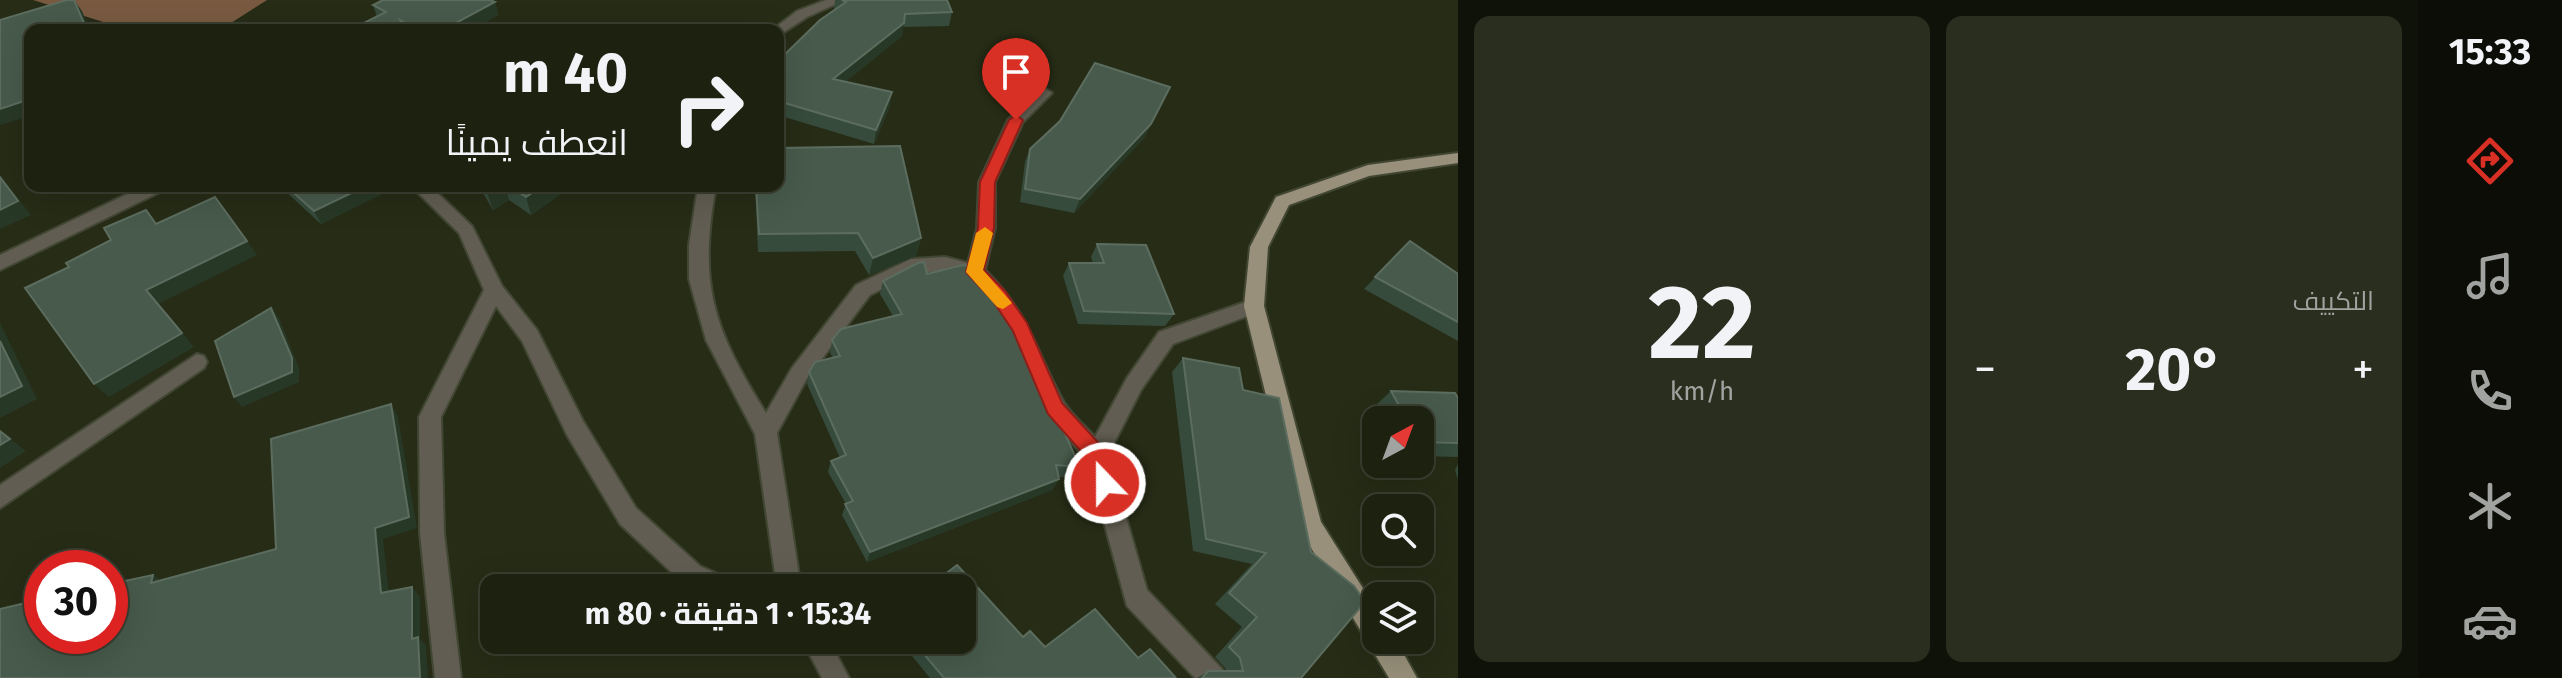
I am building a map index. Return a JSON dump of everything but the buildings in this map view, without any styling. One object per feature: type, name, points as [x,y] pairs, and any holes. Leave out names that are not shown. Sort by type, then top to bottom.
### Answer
[{"type":"main road","points":[[1362,610],[1310,526],[1254,306],[1259,247],[1282,201],[1339,177],[1413,161],[1458,158]]},
{"type":"main road","points":[[1389,654],[1404,678]]},
{"type":"street","points":[[784,28],[802,14],[838,0]]},
{"type":"street","points":[[975,272],[986,228],[987,182],[1016,120],[1044,93]]},
{"type":"street","points":[[0,263],[146,192]]},
{"type":"street","points":[[426,192],[466,230],[494,290],[530,336],[575,428],[628,516],[691,574]]},
{"type":"street","points":[[706,192],[701,214],[697,277],[722,359],[766,432],[787,574]]},
{"type":"street","points":[[766,432],[799,374],[863,290],[911,266],[945,264],[975,272],[999,296],[1020,328],[1055,408],[1097,455],[1136,597],[1213,678]]},
{"type":"street","points":[[448,678],[432,533],[430,417],[494,290]]},
{"type":"street","points":[[1097,455],[1134,384],[1166,338],[1254,306]]},
{"type":"street","points":[[0,498],[197,362]]},
{"type":"street","points":[[823,654],[836,678]]},
{"type":"shaded area","points":[[33,0],[267,0],[229,24],[110,24]]},
{"type":"slow traffic","points":[[985,233],[975,272],[1003,303]]},
{"type":"route","points":[[1016,120],[987,182],[986,228],[975,272],[999,296],[1020,328],[1055,408],[1097,455],[1105,483]]}]
